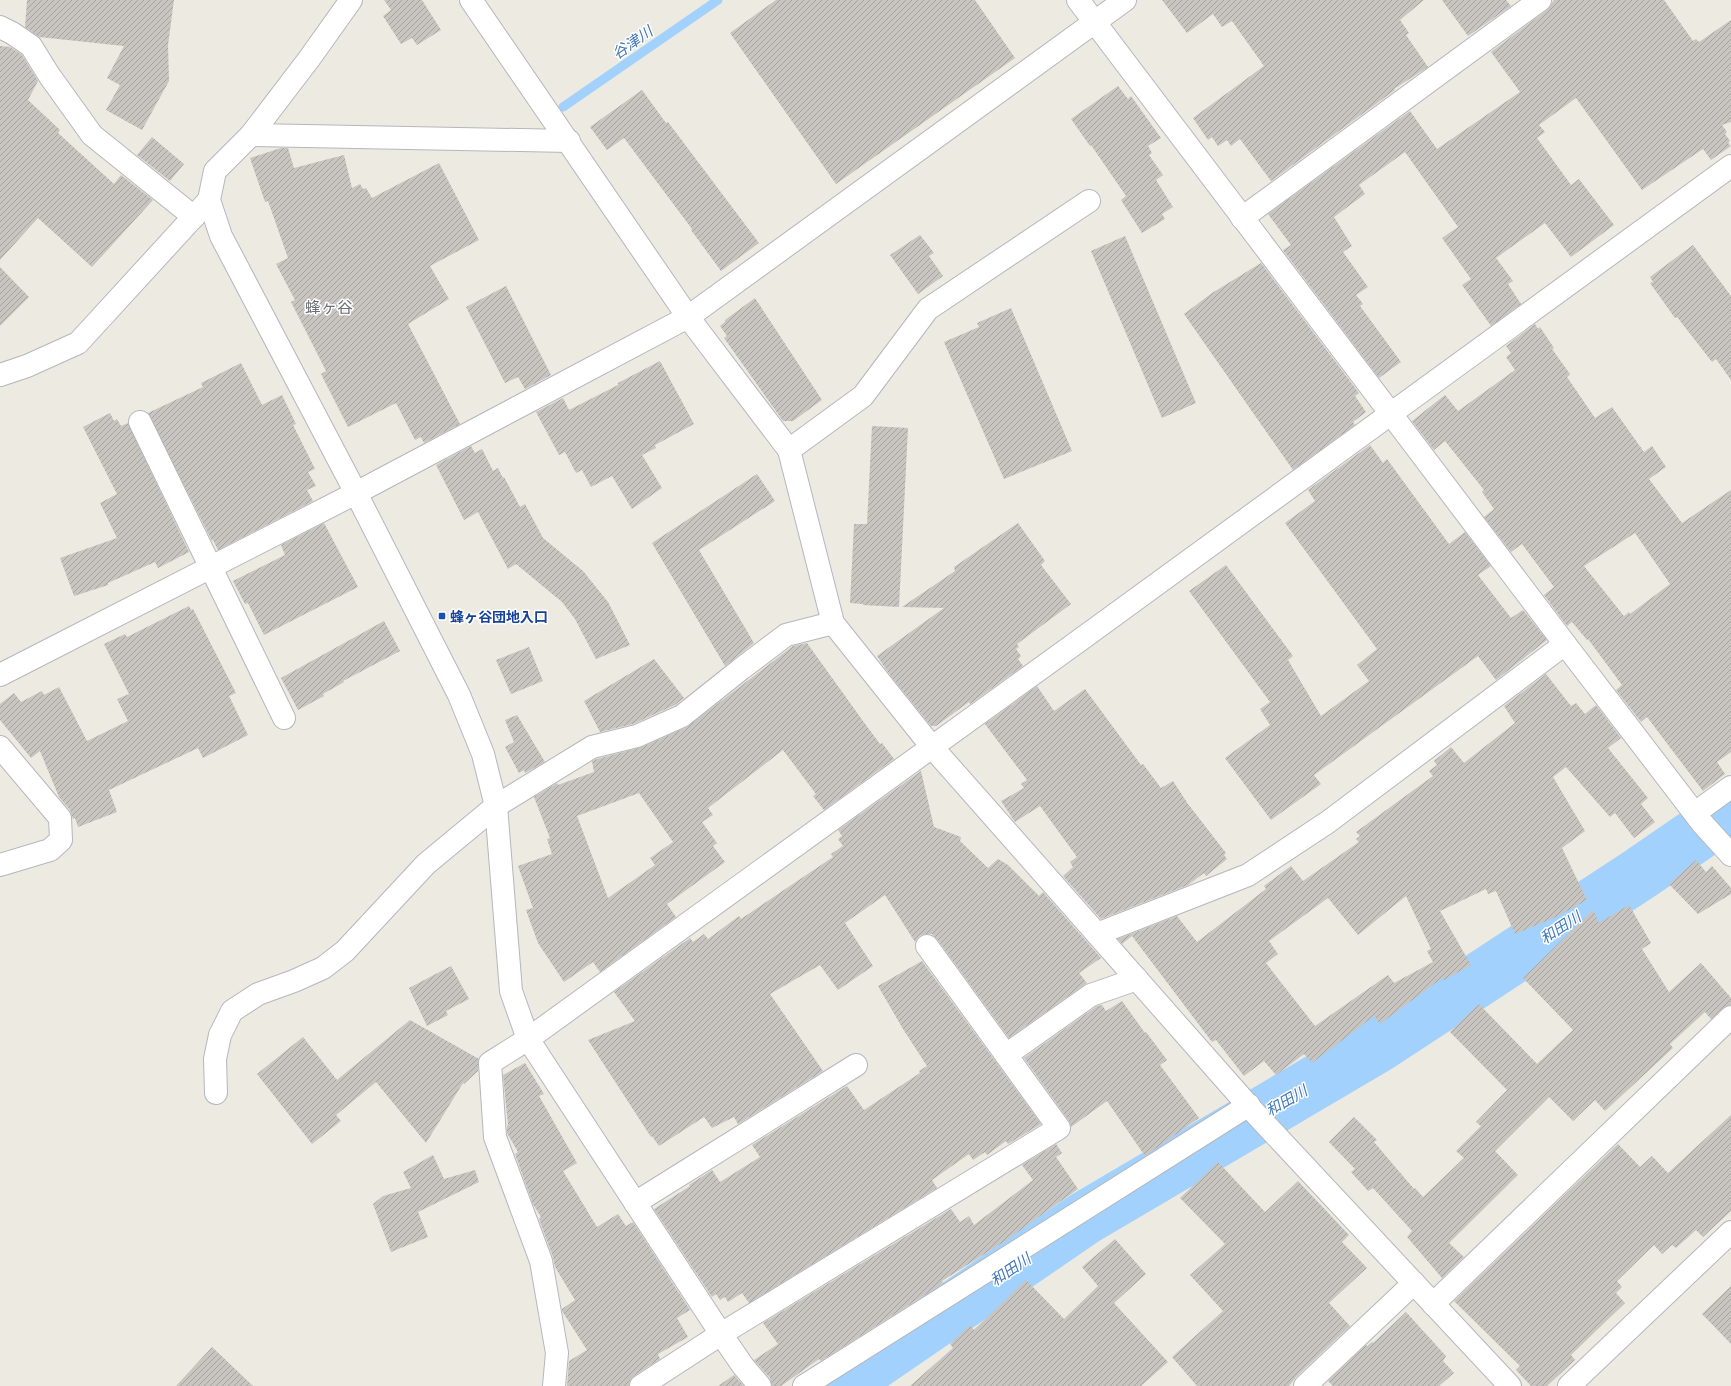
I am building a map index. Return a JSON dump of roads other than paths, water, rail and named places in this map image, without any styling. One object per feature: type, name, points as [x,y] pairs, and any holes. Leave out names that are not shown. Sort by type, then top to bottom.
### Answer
[{"type":"street","points":[[0,376],[27,366],[78,343],[209,200],[215,172],[251,135],[309,59],[351,0]]},
{"type":"street","points":[[471,0],[569,141],[688,317],[789,450],[833,623],[932,747],[1252,1109],[1510,1386]]},
{"type":"street","points":[[1078,0],[1390,415],[1699,818],[1724,847]]},
{"type":"street","points":[[0,675],[356,493],[688,317],[1125,0]]},
{"type":"street","points":[[1242,218],[1540,0]]},
{"type":"street","points":[[0,27],[31,46],[92,135],[194,217]]},
{"type":"street","points":[[251,135],[569,141]]},
{"type":"street","points":[[554,1386],[557,1354],[541,1261],[495,1137],[490,1063],[528,1039],[932,747],[1731,166]]},
{"type":"street","points":[[209,200],[221,236],[356,493],[459,695],[482,754],[496,806],[511,991],[528,1039],[721,1334],[743,1366],[760,1386]]},
{"type":"street","points":[[789,450],[864,396],[928,309],[1089,201]]},
{"type":"street","points":[[140,422],[284,718]]},
{"type":"street","points":[[216,1093],[215,1059],[218,1043],[220,1035],[232,1011],[258,994],[294,981],[323,968],[345,951],[426,864],[496,806],[592,747],[637,736],[682,716],[786,635],[833,623]]},
{"type":"street","points":[[1097,934],[1248,876],[1328,822],[1565,644]]},
{"type":"street","points":[[0,747],[60,818],[61,840],[50,850],[0,865]]},
{"type":"street","points":[[1699,818],[1731,787]]},
{"type":"street","points":[[641,1386],[721,1334],[1059,1128],[926,946]]},
{"type":"street","points":[[1006,1055],[1091,994],[1137,979]]},
{"type":"street","points":[[1433,1304],[1731,1017]]},
{"type":"street","points":[[635,1203],[856,1065]]},
{"type":"street","points":[[804,1386],[1252,1109]]},
{"type":"street","points":[[1569,1386],[1731,1232]]},
{"type":"street","points":[[1305,1386],[1414,1283]]},
{"type":"waterway","name":"谷津川","points":[[563,107],[718,0]]},
{"type":"waterway","name":"和田川","points":[[840,1386],[1085,1218],[1379,1045],[1641,873],[1731,811]]},
{"type":"place","name":"蜂ヶ谷団地入口","points":[[442,616]]},
{"type":"district","name":"蜂ヶ谷","points":[[329,307]]}]
